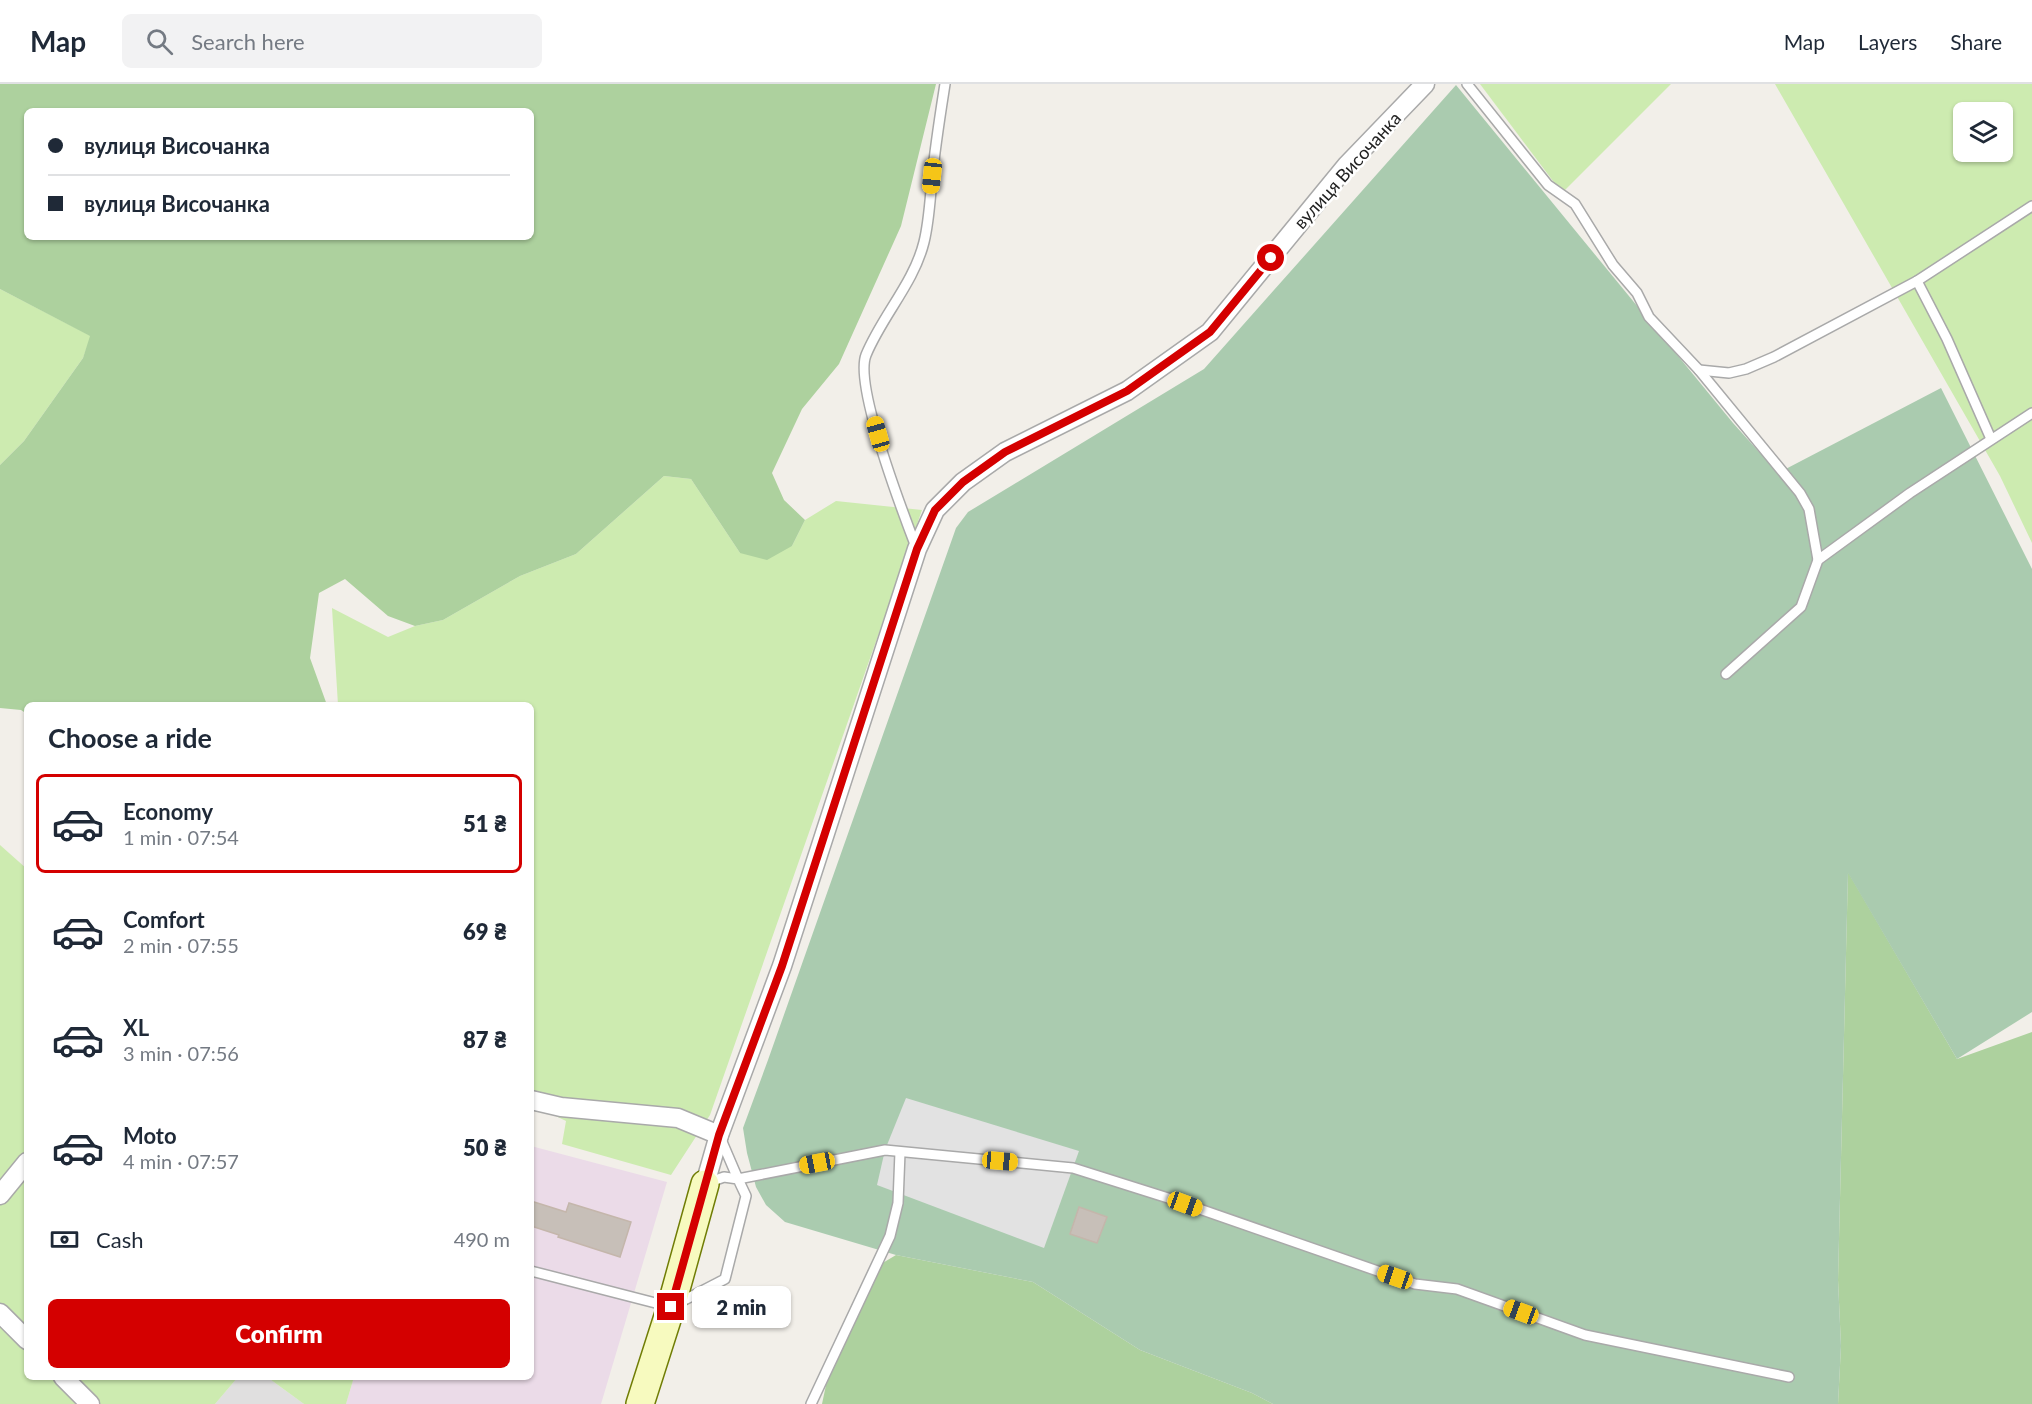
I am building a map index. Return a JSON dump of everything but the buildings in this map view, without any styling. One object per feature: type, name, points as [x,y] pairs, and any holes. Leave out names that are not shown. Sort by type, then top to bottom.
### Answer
[{"type":"street","name":"вулиця Височанка","points":[[640,1404],[671,1307],[719,1135],[782,966],[917,549],[935,510],[963,482],[1005,452],[1127,391],[1210,332],[1347,165],[1425,84]]},
{"type":"street","points":[[534,1101],[561,1107],[678,1118],[719,1135]]},
{"type":"street","points":[[0,1195],[24,1166]]},
{"type":"street","points":[[0,1313],[24,1337]]},
{"type":"street","points":[[66,1380],[90,1404]]},
{"type":"lane","points":[[917,549],[903,515],[871,411],[865,389],[864,358],[919,258],[924,240],[936,136],[945,84]]},
{"type":"lane","points":[[1467,84],[1548,185],[1575,204],[1613,265],[1637,293],[1649,317],[1699,370],[1800,493],[1809,509],[1818,560],[1801,607],[1726,674]]},
{"type":"lane","points":[[1699,370],[1729,373],[1746,369],[1774,357],[1917,281],[2032,206]]},
{"type":"lane","points":[[1917,281],[1947,339],[1991,439]]},
{"type":"lane","points":[[1818,560],[1910,493],[2032,413]]},
{"type":"lane","points":[[534,1272],[671,1307],[725,1279],[746,1196],[719,1135]]},
{"type":"lane","points":[[705,1184],[723,1177],[738,1179],[885,1150],[1073,1168],[1168,1198],[1415,1284],[1457,1289],[1585,1335],[1788,1377]]},
{"type":"lane","points":[[811,1404],[890,1236],[898,1203],[900,1152]]},
{"type":"shaded area","points":[[906,1098],[1079,1151],[1044,1248],[877,1185],[885,1150]]},
{"type":"shaded area","points":[[534,1147],[667,1182],[601,1404],[346,1404],[353,1380],[534,1380]]},
{"type":"shaded area","points":[[235,1380],[271,1380],[304,1404],[215,1404]]},
{"type":"green space","points":[[0,84],[936,84],[901,226],[839,364],[802,409],[772,473],[784,500],[805,520],[792,546],[767,560],[740,553],[691,479],[664,476],[576,554],[520,576],[443,620],[415,626],[388,616],[345,579],[319,593],[310,658],[326,702],[24,702],[24,712],[0,708],[0,465],[24,441],[83,358],[90,336],[0,289]]},
{"type":"green space","points":[[1480,84],[1671,84],[1562,193]]},
{"type":"green space","points":[[1775,84],[2032,84],[2032,543],[2000,476]]},
{"type":"green space","points":[[1456,85],[1733,423],[1778,473],[1941,388],[2032,569],[2032,1012],[1957,1059],[1848,873],[1838,1280],[1841,1346],[1838,1404],[1273,1404],[1252,1393],[1140,1350],[1033,1282],[896,1255],[785,1222],[766,1205],[756,1187],[743,1128],[956,528],[968,512],[1204,369]]},
{"type":"green space","points":[[0,289],[91,336],[83,358],[24,441],[0,465]]},
{"type":"green space","points":[[664,476],[691,479],[740,553],[792,546],[805,520],[836,501],[922,510],[710,1115],[671,1175],[562,1144],[566,1121],[534,1105],[534,702],[338,702],[332,608],[388,637],[415,626],[443,620],[520,576],[576,554]]},
{"type":"green space","points":[[0,845],[24,866],[24,1380],[235,1380],[215,1404],[0,1404]]},
{"type":"green space","points":[[1848,872],[1957,1059],[2032,1032],[2032,1404],[1838,1404],[1841,1346],[1838,1280]]},
{"type":"green space","points":[[896,1255],[1033,1282],[1140,1350],[1252,1393],[1273,1404],[822,1404],[826,1385],[881,1264]]},
{"type":"green space","points":[[271,1380],[353,1380],[346,1404],[304,1404]]},
{"type":"route","points":[[671,1307],[719,1135],[782,966],[917,549],[935,510],[963,482],[1005,452],[1127,391],[1210,332],[1271,258]]}]
